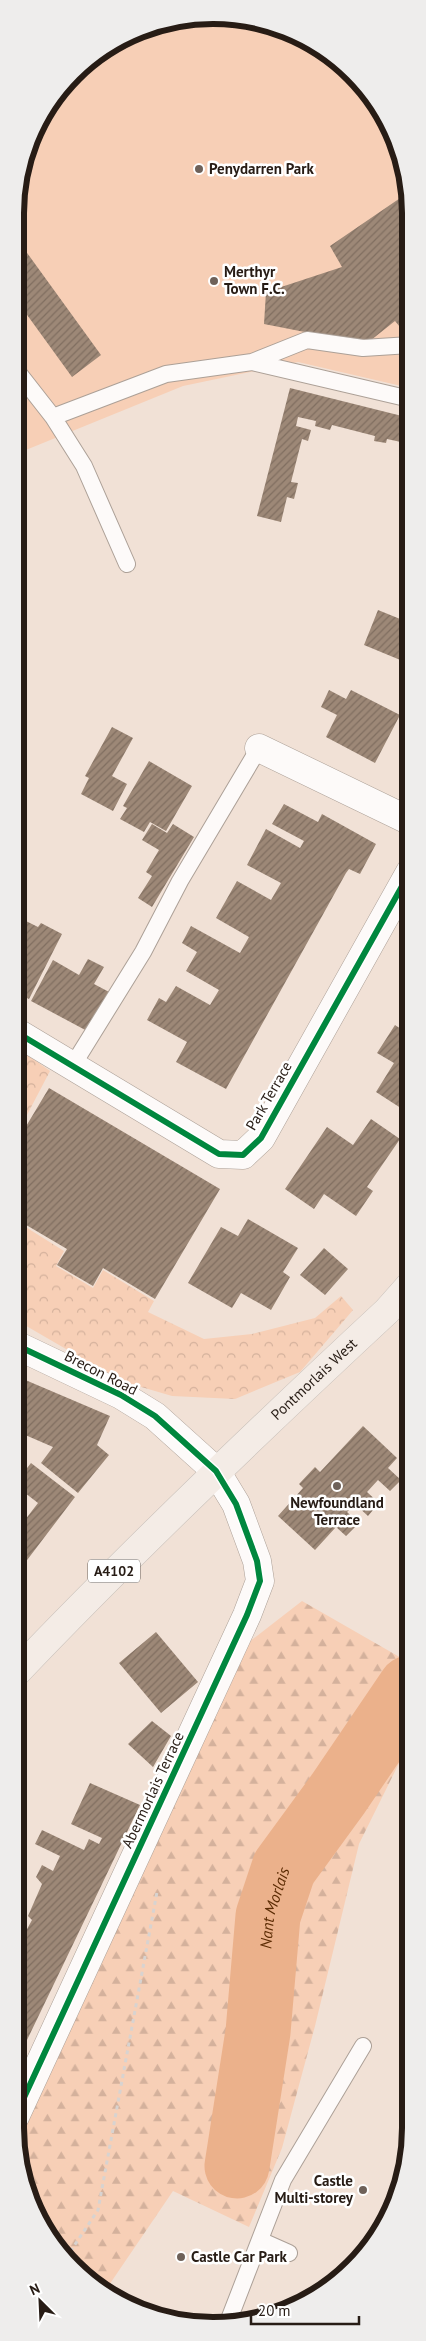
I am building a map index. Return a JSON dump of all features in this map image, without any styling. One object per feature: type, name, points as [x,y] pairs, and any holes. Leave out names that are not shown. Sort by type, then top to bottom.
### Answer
[{"type":"main road","name":"Pontmorlais West","points":[[216,1471],[402,1294]]},
{"type":"main road","name":"A4102","points":[[24,1664],[105,1579],[216,1471]]},
{"type":"street","points":[[259,748],[402,817]]},
{"type":"street","name":"Park Terrace","points":[[24,1037],[219,1154],[243,1155],[261,1138],[402,886]]},
{"type":"street","name":"Brecon Road","points":[[24,1349],[121,1395],[155,1416],[216,1471]]},
{"type":"street","name":"Abermorlais Terrace","points":[[24,2097],[139,1852],[247,1615],[260,1581],[257,1561],[236,1504],[216,1471]]},
{"type":"lane","points":[[53,417],[166,374],[252,362],[307,340],[363,348],[402,346]]},
{"type":"lane","points":[[252,362],[402,397]]},
{"type":"lane","points":[[24,381],[53,417],[84,466],[127,564]]},
{"type":"lane","points":[[70,1064],[73,1065],[143,952],[180,880],[259,748]]},
{"type":"lane","points":[[230,2317],[262,2241],[283,2180],[363,2046]]},
{"type":"lane","points":[[262,2241],[289,2253]]},
{"type":"path","points":[[70,2252],[98,2210],[162,1867],[139,1852]]},
{"type":"green space","name":"Penydarren Park","points":[[225,24],[250,27],[297,43],[328,63],[355,88],[383,129],[396,164],[402,201],[402,386],[298,362],[183,386],[24,451],[24,201],[27,176],[43,129],[63,98],[79,79],[118,49],[152,34],[188,25]]},
{"type":"green space","points":[[24,1053],[50,1071],[24,1121]]},
{"type":"green space","points":[[24,1226],[64,1251],[56,1266],[93,1288],[103,1270],[154,1301],[148,1312],[204,1339],[252,1334],[315,1318],[341,1296],[353,1310],[300,1372],[235,1399],[172,1396],[121,1381],[24,1325]]},
{"type":"green space","points":[[302,1601],[402,1658],[402,1757],[359,1844],[315,2026],[282,2148],[249,2227],[173,2191],[109,2286],[79,2262],[63,2243],[43,2212],[27,2165],[24,2140],[24,2114],[249,1642]]},
{"type":"building","points":[[402,197],[402,330],[395,321],[366,344],[264,324],[266,292],[342,267],[330,246]]},
{"type":"building","points":[[24,249],[101,355],[72,377],[24,311]]},
{"type":"building","points":[[290,388],[402,416],[402,442],[387,439],[386,443],[374,441],[375,436],[332,425],[330,430],[315,426],[316,421],[298,417],[296,426],[311,430],[308,441],[302,439],[291,482],[298,483],[294,499],[287,497],[281,522],[257,516]]},
{"type":"building","points":[[378,610],[402,620],[402,661],[364,645]]},
{"type":"building","points":[[329,690],[346,699],[351,690],[400,715],[375,763],[326,737],[337,715],[321,707]]},
{"type":"building","points":[[112,727],[133,738],[112,776],[127,784],[113,811],[81,794],[89,778],[85,776]]},
{"type":"building","points":[[149,761],[192,786],[166,831],[150,822],[144,832],[120,819],[127,808],[123,806]]},
{"type":"building","points":[[284,804],[318,822],[322,814],[376,844],[360,874],[349,869],[346,873],[226,1089],[176,1062],[187,1042],[147,1020],[159,998],[166,1002],[176,986],[210,1005],[219,990],[186,971],[197,952],[182,943],[191,926],[240,953],[249,937],[216,918],[237,881],[271,900],[281,883],[247,865],[266,829],[300,848],[304,841],[272,824]]},
{"type":"building","points":[[152,824],[167,833],[173,824],[194,837],[152,907],[138,898],[152,876],[146,872],[159,850],[142,840]]},
{"type":"building","points":[[24,920],[38,927],[41,923],[62,934],[29,999],[24,997]]},
{"type":"building","points":[[88,959],[104,967],[94,984],[111,993],[89,1032],[31,1001],[53,960],[79,975]]},
{"type":"building","points":[[395,1025],[402,1030],[402,1109],[376,1092],[394,1063],[377,1053]]},
{"type":"building","points":[[49,1088],[220,1189],[155,1299],[103,1268],[93,1286],[57,1265],[67,1249],[24,1224],[24,1130]]},
{"type":"building","points":[[371,1119],[400,1139],[367,1187],[373,1191],[356,1216],[324,1194],[314,1209],[285,1189],[327,1127],[353,1145]]},
{"type":"building","points":[[248,1219],[298,1248],[283,1272],[290,1277],[271,1310],[241,1293],[232,1308],[188,1283],[221,1227],[238,1236]]},
{"type":"building","points":[[324,1248],[348,1269],[325,1295],[300,1275]]},
{"type":"building","points":[[24,1379],[110,1416],[97,1445],[109,1455],[78,1493],[41,1463],[53,1447],[24,1434]]},
{"type":"building","name":"Newfoundland Terrace","points":[[363,1426],[397,1458],[388,1468],[401,1480],[390,1491],[378,1480],[367,1492],[379,1503],[368,1516],[355,1504],[347,1512],[359,1523],[346,1536],[336,1527],[315,1550],[278,1516],[303,1488],[299,1484],[315,1467],[320,1472]]},
{"type":"building","points":[[31,1463],[75,1497],[24,1564],[24,1521],[38,1503],[24,1492],[24,1472]]},
{"type":"building","points":[[156,1632],[198,1682],[161,1713],[119,1663]]},
{"type":"building","points":[[152,1721],[171,1736],[153,1767],[128,1744]]},
{"type":"building","points":[[90,1783],[140,1805],[24,2046],[24,1935],[32,1920],[28,1916],[42,1884],[36,1877],[42,1865],[53,1871],[60,1856],[35,1844],[42,1830],[84,1850],[89,1839],[99,1844],[102,1838],[71,1824]]},
{"type":"waterway","name":"Nant Morlais","points":[[237,2166],[258,2032],[268,1916],[284,1868],[338,1794],[402,1700]]},
{"type":"cycle path","points":[[24,1037],[219,1154],[243,1155],[261,1138],[402,886]]},
{"type":"cycle path","points":[[24,1349],[121,1395],[155,1416],[216,1471],[236,1504],[257,1561],[260,1581],[247,1615],[24,2098]]},
{"type":"place","name":"Penydarren Park","points":[[199,169]]},
{"type":"place","name":"Merthyr Town F.C.","points":[[214,281]]},
{"type":"place","name":"Newfoundland Terrace","points":[[337,1486]]},
{"type":"place","name":"Castle Multi-storey","points":[[363,2190]]},
{"type":"place","name":"Castle Car Park","points":[[181,2257]]}]
